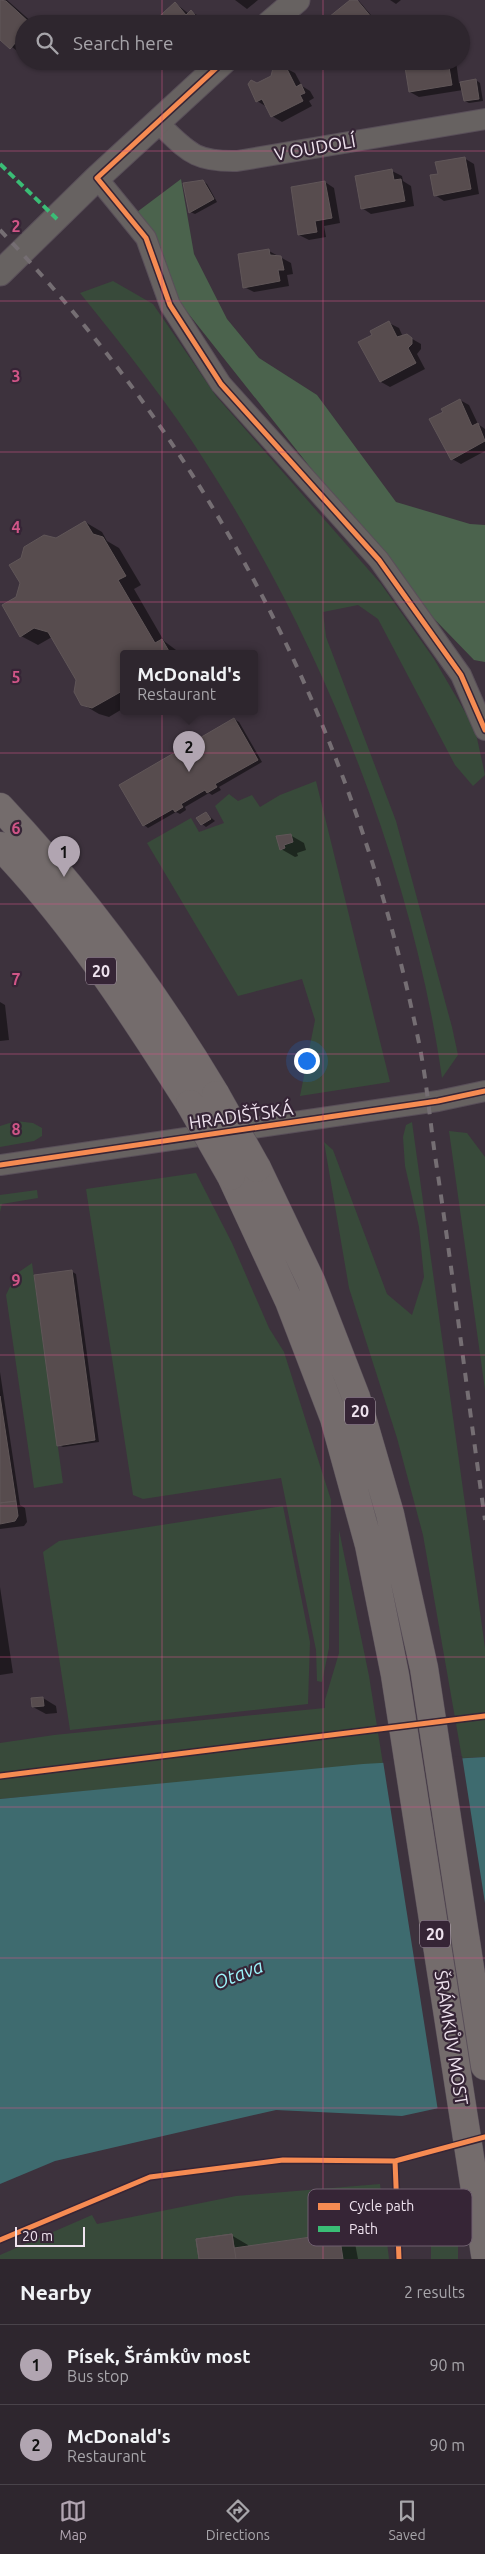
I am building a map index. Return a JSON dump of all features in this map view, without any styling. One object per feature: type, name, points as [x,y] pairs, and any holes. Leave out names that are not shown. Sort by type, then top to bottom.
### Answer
[{"type":"highway","name":"ŠRÁMKŮV MOST","points":[[0,807],[64,877],[136,970],[175,1026],[256,1168],[311,1281],[356,1397],[390,1514],[424,1668],[485,2066]]},
{"type":"highway","name":"ŠRÁMKŮV MOST","points":[[0,846],[43,895],[92,957],[140,1025],[190,1104],[231,1176],[290,1301],[334,1418],[369,1544],[395,1675],[485,2254]]},
{"type":"street","points":[[280,15],[297,0]]},
{"type":"street","points":[[0,273],[97,178],[214,70]]},
{"type":"street","name":"V OUDOLÍ","points":[[157,122],[188,152],[200,159],[214,162],[237,161],[485,119]]},
{"type":"street","points":[[97,178],[146,238],[170,305],[220,384],[379,560],[461,675],[485,730]]},
{"type":"street","name":"HRADIŠŤSKÁ","points":[[0,1165],[301,1122],[485,1091]]},
{"type":"green space","points":[[181,179],[194,254],[227,319],[259,358],[317,395],[396,502],[470,524],[485,525],[485,662],[474,660],[413,597],[180,303],[143,218],[137,212]]},
{"type":"green space","points":[[113,281],[153,304],[216,396],[381,584],[434,659],[475,729],[485,775],[473,786],[455,765],[378,619],[358,605],[323,612],[326,637],[396,821],[452,1027],[458,1055],[442,1078],[428,998],[409,919],[385,839],[357,760],[325,683],[289,607],[250,535],[208,466],[163,399],[80,293]]},
{"type":"green space","points":[[316,781],[390,1082],[300,1096],[315,1020],[302,979],[238,996],[147,843],[191,818],[199,832],[224,823],[215,806],[229,794],[238,801],[252,795],[260,807],[280,795]]},
{"type":"green space","points":[[16,1121],[33,1123],[42,1128],[42,1136],[34,1141],[0,1147],[0,1126]]},
{"type":"green space","points":[[412,1122],[485,1648],[485,1757],[462,1758],[423,1535],[397,1438],[349,1288],[324,1142],[333,1150],[387,1294],[412,1315],[424,1277],[419,1227],[405,1166],[403,1137],[406,1125]]},
{"type":"green space","points":[[449,1131],[467,1133],[485,1157],[485,1390]]},
{"type":"green space","points":[[196,1173],[232,1243],[269,1328],[284,1352],[331,1500],[329,1648],[322,1682],[317,1681],[316,1650],[281,1478],[143,1499],[133,1495],[86,1189]]},
{"type":"green space","points":[[37,1190],[38,1198],[2,1204],[0,1212],[0,1195]]},
{"type":"green space","points":[[32,1263],[63,1483],[34,1488],[6,1295],[16,1274]]},
{"type":"green space","points":[[283,1506],[310,1642],[308,1704],[70,1730],[43,1552],[59,1541]]},
{"type":"green space","points":[[339,1530],[369,1676],[383,1764],[0,1799],[0,1743],[54,1735],[325,1708],[325,1700],[339,1653]]},
{"type":"green space","points":[[380,2184],[381,2189],[320,2189]]},
{"type":"green space","points":[[308,2190],[308,2246],[387,2246],[389,2259],[0,2259],[0,2255],[92,2215],[97,2224],[236,2196]]},
{"type":"green space","points":[[431,2246],[458,2246],[458,2259],[431,2259]]},
{"type":"water","name":"Otava","points":[[485,1757],[485,2098],[402,2116],[276,2110],[55,2161],[0,2184],[0,1799],[363,1764]]},
{"type":"pier","points":[[462,1756],[485,1903],[485,2101],[438,2111],[383,1761]]},
{"type":"building","points":[[0,0],[6,1],[21,15],[15,15],[15,43],[10,49],[0,40]]},
{"type":"building","points":[[350,0],[357,0],[370,15],[331,15]]},
{"type":"building","points":[[175,2],[186,15],[161,15]]},
{"type":"building","points":[[191,10],[195,15],[186,15]]},
{"type":"building","points":[[272,70],[288,70],[296,87],[301,84],[305,93],[300,95],[303,101],[271,117],[262,99],[256,102],[248,84],[251,80],[257,83],[271,76]]},
{"type":"building","points":[[405,70],[450,70],[452,85],[409,92]]},
{"type":"building","points":[[476,79],[479,99],[464,101],[460,82]]},
{"type":"building","points":[[465,157],[471,189],[434,196],[430,175],[438,174],[435,162]]},
{"type":"building","points":[[392,169],[394,180],[401,179],[405,201],[361,209],[355,176]]},
{"type":"building","points":[[203,180],[214,199],[189,213],[183,183]]},
{"type":"building","points":[[325,181],[332,218],[315,221],[317,232],[298,235],[291,187]]},
{"type":"building","points":[[269,249],[270,255],[281,256],[284,270],[278,270],[280,281],[243,288],[238,254]]},
{"type":"building","points":[[389,321],[397,337],[407,334],[412,338],[412,344],[408,348],[416,363],[380,382],[358,342],[372,335],[370,331]]},
{"type":"building","points":[[460,399],[472,426],[478,423],[485,441],[451,460],[429,419],[443,412],[441,409]]},
{"type":"building","points":[[85,521],[93,534],[103,537],[126,576],[118,580],[155,643],[162,639],[168,650],[120,650],[120,692],[92,708],[81,705],[74,692],[76,680],[48,632],[34,628],[20,637],[2,605],[16,597],[20,583],[9,565],[21,558],[24,547],[44,535],[56,538]]},
{"type":"building","points":[[234,718],[258,760],[215,784],[217,787],[207,793],[205,790],[181,804],[183,807],[175,812],[173,809],[143,826],[119,785]]},
{"type":"building","points":[[206,812],[211,819],[201,825],[196,818]]},
{"type":"building","points":[[291,834],[293,842],[284,845],[285,848],[280,850],[276,836]]},
{"type":"building","points":[[72,1270],[95,1440],[57,1446],[34,1275]]},
{"type":"building","points":[[0,1396],[16,1501],[0,1503]]},
{"type":"building","points":[[16,1501],[18,1516],[15,1521],[0,1524],[0,1503]]},
{"type":"building","points":[[43,1697],[44,1706],[32,1707],[31,1698]]},
{"type":"building","points":[[232,2234],[234,2248],[308,2237],[308,2246],[341,2246],[343,2259],[199,2259],[196,2239]]},
{"type":"building","points":[[232,2234],[236,2259],[199,2259],[196,2239]]},
{"type":"railway","points":[[0,230],[78,318],[149,410],[212,506],[268,606],[316,711],[358,818],[392,929],[422,1058],[485,1520]]},
{"type":"marked path","points":[[0,164],[57,219]]},
{"type":"cycle path","points":[[214,70],[97,178],[146,238],[170,305],[221,384],[379,560],[461,675],[485,730]]},
{"type":"cycle path","points":[[0,1165],[438,1101],[485,1091]]},
{"type":"cycle path","points":[[0,1776],[485,1716]]},
{"type":"cycle path","points":[[0,2240],[150,2177],[283,2160],[395,2161],[485,2137]]},
{"type":"cycle path","points":[[395,2161],[396,2189]]},
{"type":"cycle path","points":[[398,2246],[399,2259]]},
{"type":"place","name":"McDonald's","points":[[189,772]]},
{"type":"place","name":"Písek, Šrámkův most","points":[[64,877]]}]
